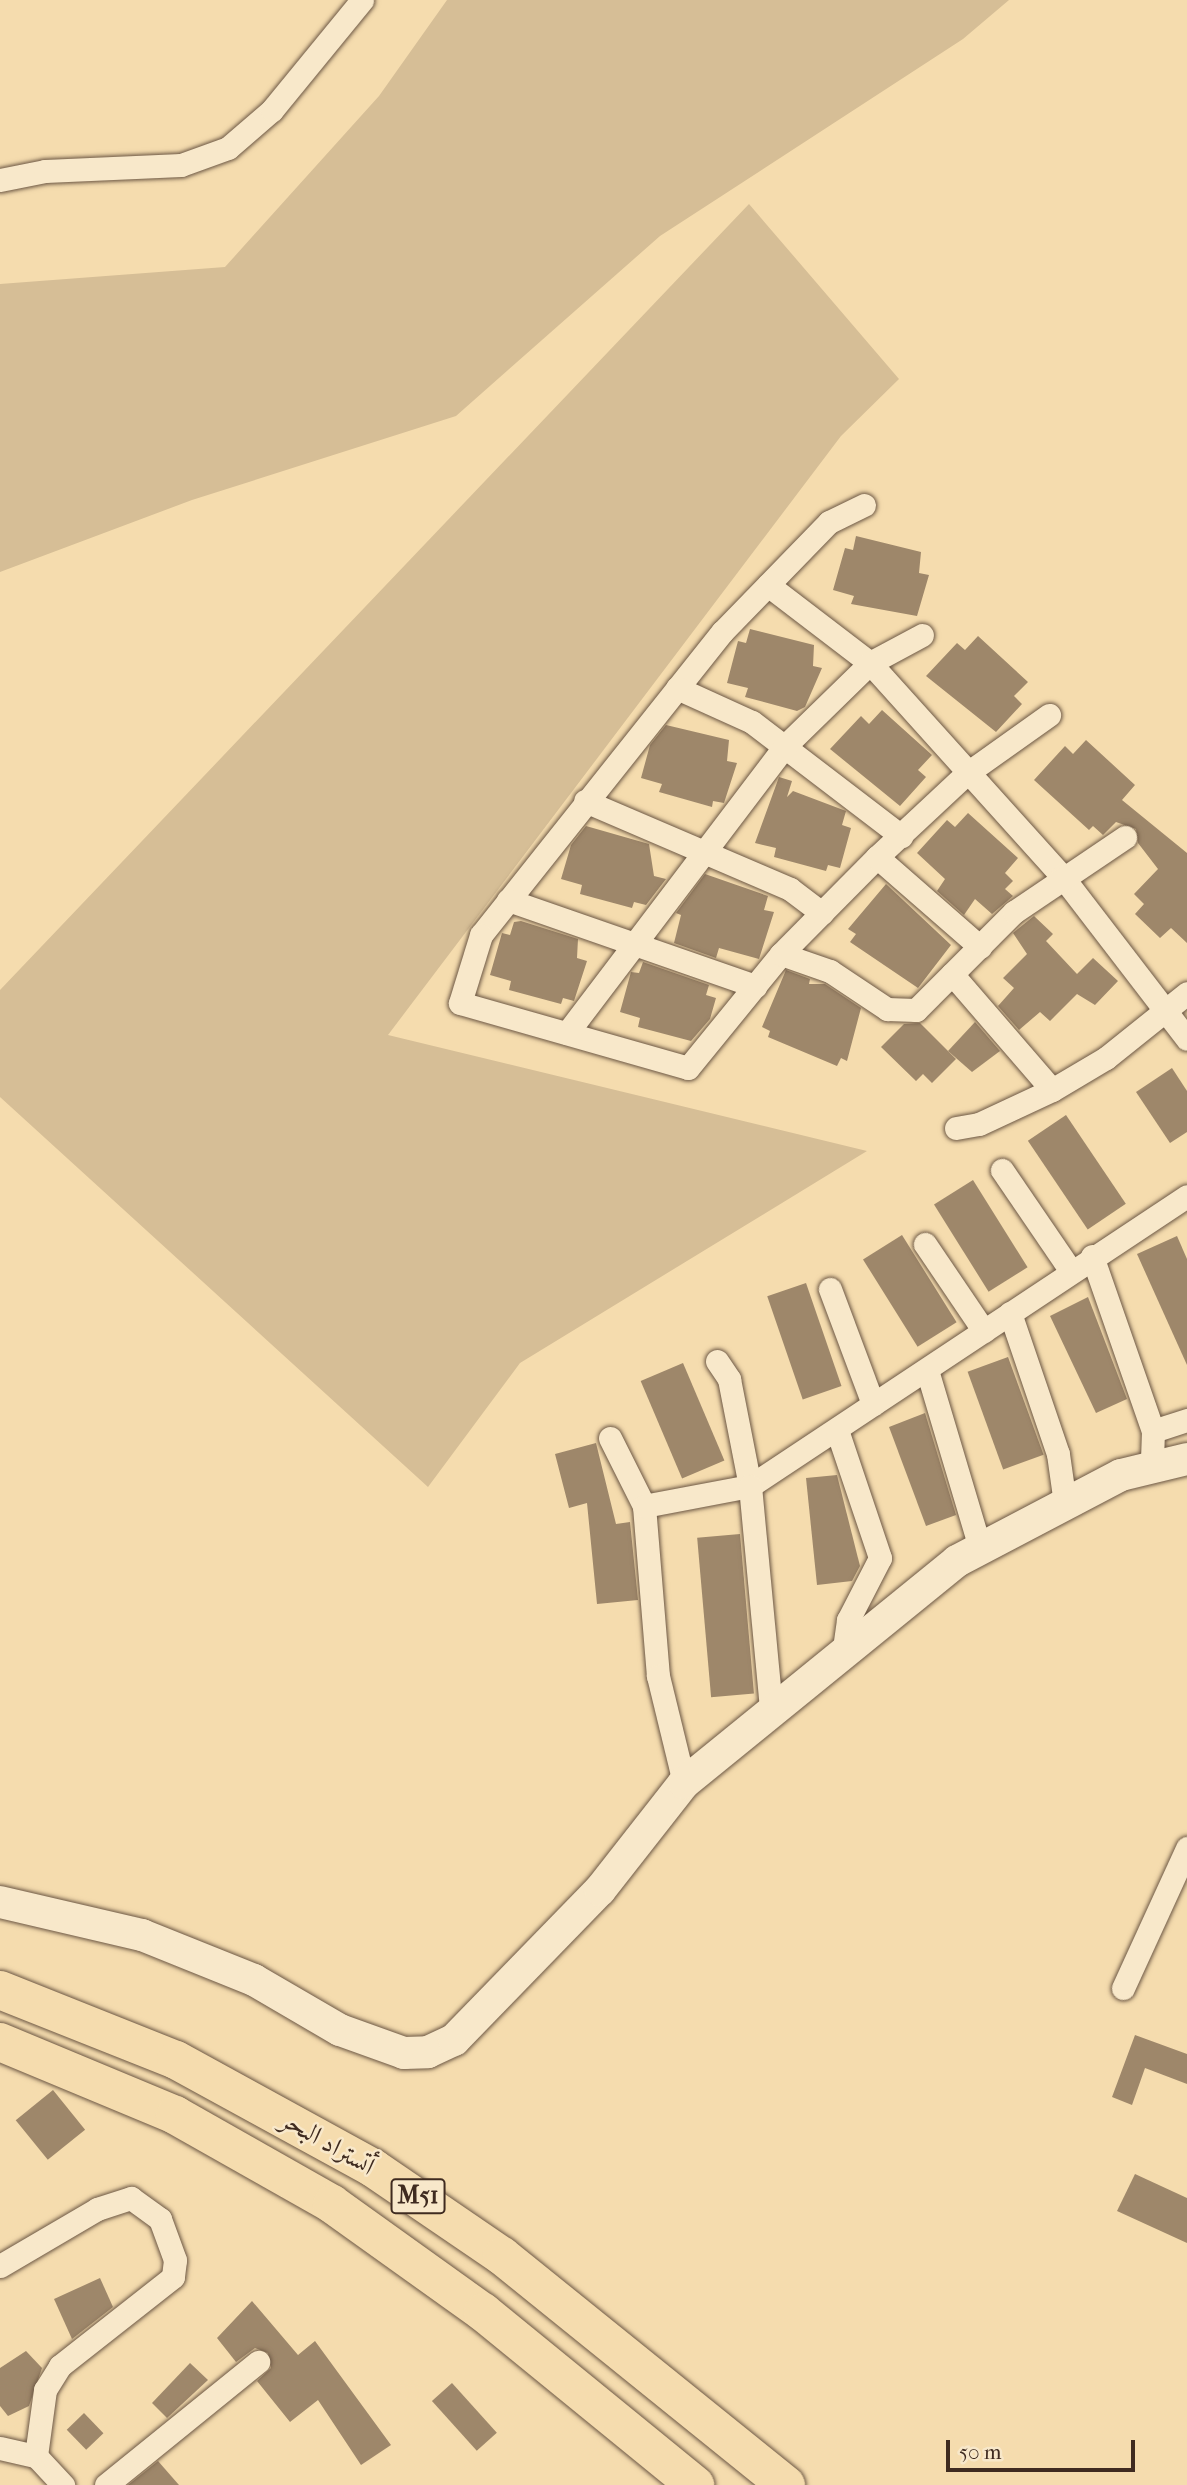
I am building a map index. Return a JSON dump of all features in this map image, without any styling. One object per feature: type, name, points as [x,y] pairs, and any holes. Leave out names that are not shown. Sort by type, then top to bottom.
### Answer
[{"type":"highway","name":"أتستراد البحر","points":[[0,1990],[176,2060],[373,2168],[502,2256],[786,2485]]},
{"type":"highway","name":"أتستراد البحر","points":[[0,2042],[175,2115],[332,2204],[483,2312],[695,2485]]},
{"type":"street","points":[[0,180],[45,171],[181,165],[228,148],[272,110],[362,0]]},
{"type":"street","points":[[864,505],[829,523],[768,585],[677,688],[585,801],[481,935],[460,1003],[688,1068],[781,954],[877,857],[965,774],[1049,715]]},
{"type":"street","points":[[768,585],[870,663],[965,774],[1062,876],[1169,1009],[1187,1039]]},
{"type":"street","points":[[566,1033],[698,854],[785,746],[870,663],[922,635]]},
{"type":"street","points":[[677,688],[752,722],[901,836]]},
{"type":"street","points":[[585,801],[698,854],[790,889],[822,913]]},
{"type":"street","points":[[781,954],[830,971],[887,1009],[916,1010],[980,947],[1062,876],[1125,837]]},
{"type":"street","points":[[877,857],[980,947]]},
{"type":"street","points":[[508,900],[629,947],[755,986]]},
{"type":"street","points":[[952,974],[1052,1090]]},
{"type":"street","points":[[956,1128],[1052,1090],[1169,1009],[1187,993]]},
{"type":"street","points":[[1002,1170],[1070,1271]]},
{"type":"street","points":[[644,1506],[750,1486],[927,1370],[1092,1256],[1187,1196]]},
{"type":"street","points":[[925,1244],[984,1331]]},
{"type":"street","points":[[1092,1256],[1153,1431],[1152,1465]]},
{"type":"street","points":[[830,1289],[873,1404]]},
{"type":"street","points":[[1010,1313],[1058,1454],[1065,1503]]},
{"type":"street","points":[[717,1361],[729,1379],[750,1486],[771,1707]]},
{"type":"street","points":[[927,1370],[980,1548]]},
{"type":"street","points":[[1153,1431],[1187,1420]]},
{"type":"street","points":[[837,1430],[880,1558],[848,1620],[844,1650]]},
{"type":"street","points":[[610,1437],[644,1506],[658,1676],[684,1783]]},
{"type":"street","points":[[0,1902],[142,1935],[254,1980],[340,2030],[404,2053],[428,2052],[454,2040],[600,1890],[684,1783],[771,1707],[980,1548],[1065,1503],[1152,1465],[1187,1459]]},
{"type":"street","points":[[1123,1988],[1187,1848]]},
{"type":"street","points":[[0,2266],[97,2209],[131,2199],[160,2219],[175,2260],[173,2277],[60,2366],[45,2390],[36,2456]]},
{"type":"street","points":[[106,2485],[258,2361]]},
{"type":"street","points":[[0,2448],[36,2456],[64,2485]]},
{"type":"shaded area","points":[[447,0],[1009,0],[963,39],[660,236],[456,416],[192,500],[0,572],[0,284],[225,267],[379,96]]},
{"type":"shaded area","points":[[749,204],[899,379],[841,436],[388,1035],[867,1151],[520,1363],[428,1487],[0,1097],[0,990]]},
{"type":"building","points":[[856,536],[921,552],[919,573],[929,575],[917,616],[851,604],[854,596],[833,590],[845,548],[853,550]]},
{"type":"building","points":[[750,629],[814,645],[813,666],[822,668],[805,707],[797,711],[745,697],[748,688],[727,683],[738,641],[746,643]]},
{"type":"building","points":[[978,636],[1028,682],[1014,696],[1022,704],[996,732],[926,676],[957,643],[965,650]]},
{"type":"building","points":[[882,710],[932,755],[918,770],[926,777],[900,806],[830,749],[861,716],[869,724]]},
{"type":"building","points":[[666,725],[729,740],[727,761],[737,763],[724,803],[713,801],[712,807],[659,792],[662,784],[641,778],[650,745]]},
{"type":"building","points":[[1086,740],[1135,785],[1122,800],[1187,853],[1187,943],[1171,928],[1160,938],[1135,914],[1144,904],[1134,894],[1158,869],[1138,843],[1136,829],[1116,822],[1103,835],[1093,826],[1089,830],[1034,780],[1065,746],[1073,754]]},
{"type":"building","points":[[779,777],[792,781],[787,797],[793,791],[846,811],[842,825],[851,828],[840,868],[828,865],[826,871],[774,857],[776,848],[755,843]]},
{"type":"building","points":[[968,813],[1018,858],[1005,873],[1013,881],[1005,889],[1013,896],[992,914],[975,899],[964,915],[937,891],[945,879],[917,853],[947,820],[955,827]]},
{"type":"building","points":[[586,826],[649,844],[654,876],[666,879],[646,905],[634,902],[632,908],[580,894],[582,885],[561,879],[571,845]]},
{"type":"building","points":[[705,874],[768,896],[764,910],[774,912],[759,959],[719,948],[716,958],[674,943],[681,915],[676,913]]},
{"type":"building","points":[[886,884],[951,945],[918,988],[850,942],[856,934],[848,929]]},
{"type":"building","points":[[1034,916],[1053,934],[1046,941],[1077,974],[1093,958],[1118,981],[1095,1005],[1077,994],[1050,1021],[1040,1012],[1019,1030],[998,1006],[1014,988],[1003,978],[1027,954],[1013,933]]},
{"type":"building","points":[[521,921],[578,939],[577,958],[587,961],[574,1001],[563,998],[561,1004],[509,990],[511,981],[490,975],[502,933],[510,935],[514,922]]},
{"type":"building","points":[[643,962],[709,985],[706,995],[716,998],[710,1019],[691,1041],[638,1027],[640,1018],[620,1012],[631,972],[639,973]]},
{"type":"building","points":[[786,970],[810,979],[809,984],[825,984],[861,1008],[847,1061],[841,1058],[837,1066],[768,1037],[770,1031],[762,1027]]},
{"type":"building","points":[[975,1022],[1000,1051],[972,1072],[948,1051]]},
{"type":"building","points":[[920,1023],[956,1059],[932,1083],[923,1074],[916,1081],[881,1047],[904,1024]]},
{"type":"building","points":[[1172,1068],[1187,1091],[1187,1132],[1170,1143],[1136,1092]]},
{"type":"building","points":[[1066,1115],[1126,1204],[1088,1229],[1028,1141]]},
{"type":"building","points":[[973,1180],[1028,1267],[989,1292],[934,1204]]},
{"type":"building","points":[[902,1235],[957,1322],[918,1347],[863,1259]]},
{"type":"building","points":[[1177,1236],[1187,1259],[1187,1365],[1137,1254]]},
{"type":"building","points":[[806,1283],[841,1386],[803,1399],[767,1296]]},
{"type":"building","points":[[1088,1297],[1127,1399],[1096,1413],[1050,1316]]},
{"type":"building","points":[[1008,1357],[1044,1455],[1003,1469],[968,1372]]},
{"type":"building","points":[[683,1363],[724,1461],[682,1479],[641,1381]]},
{"type":"building","points":[[925,1413],[956,1515],[926,1526],[889,1427]]},
{"type":"building","points":[[596,1443],[616,1524],[630,1522],[638,1600],[597,1604],[587,1503],[569,1508],[555,1454]]},
{"type":"building","points":[[837,1475],[860,1566],[852,1581],[817,1585],[806,1478]]},
{"type":"building","points":[[740,1534],[754,1693],[711,1697],[697,1538]]},
{"type":"building","points":[[1135,2035],[1187,2054],[1187,2084],[1145,2068],[1132,2105],[1112,2097]]},
{"type":"building","points":[[53,2090],[85,2130],[48,2160],[16,2120]]},
{"type":"building","points":[[1135,2174],[1187,2198],[1187,2243],[1117,2211]]},
{"type":"building","points":[[100,2278],[113,2307],[72,2339],[54,2299]]},
{"type":"building","points":[[252,2301],[298,2355],[315,2341],[391,2445],[361,2465],[318,2400],[290,2422],[257,2381],[271,2368],[268,2353],[255,2348],[236,2362],[217,2338]]},
{"type":"building","points":[[26,2351],[42,2368],[29,2406],[8,2416],[0,2406],[0,2368]]},
{"type":"building","points":[[190,2363],[208,2380],[167,2418],[152,2403]]},
{"type":"building","points":[[452,2383],[497,2433],[477,2451],[432,2401]]},
{"type":"building","points":[[84,2413],[103,2433],[86,2450],[67,2430]]},
{"type":"building","points":[[158,2461],[179,2485],[128,2485]]}]
